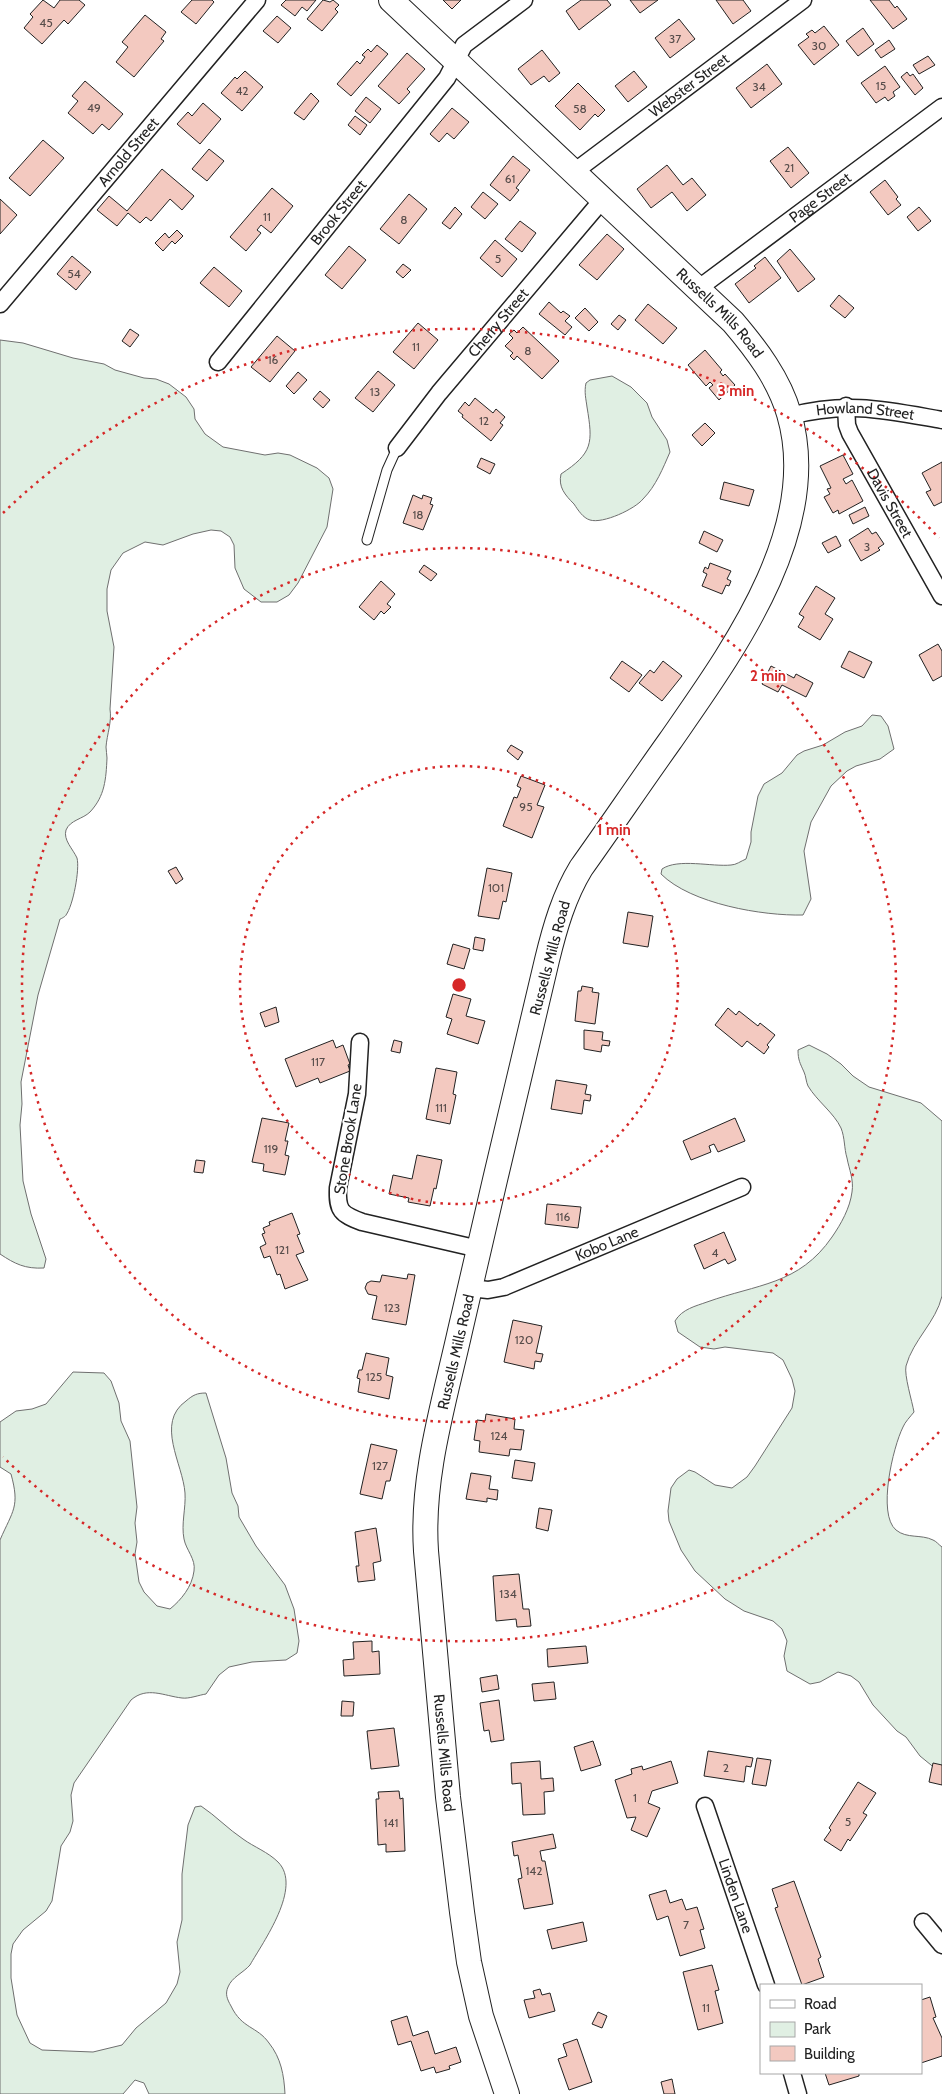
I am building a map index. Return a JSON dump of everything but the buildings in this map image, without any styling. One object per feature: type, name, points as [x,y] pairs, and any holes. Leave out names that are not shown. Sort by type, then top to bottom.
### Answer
[{"type":"main road","name":"Russells Mills Road","points":[[391,0],[733,322],[758,353],[777,384],[790,416],[795,451],[794,484],[785,535],[773,569],[736,643],[581,868],[564,902],[547,960],[434,1451],[427,1492],[425,1531],[448,1797],[469,1962],[481,2016],[507,2094]]},
{"type":"street","name":"Arnold Street","points":[[0,304],[257,0]]},
{"type":"street","name":"Brook Street","points":[[218,362],[447,78],[464,45],[524,0]]},
{"type":"street","name":"Webster Street","points":[[574,172],[803,0]]},
{"type":"street","name":"Page Street","points":[[699,288],[942,107]]},
{"type":"street","name":"Cherry Street","points":[[397,448],[439,393],[603,198]]},
{"type":"street","name":"Howland Street","points":[[790,416],[824,408],[846,406],[881,409],[942,420]]},
{"type":"street","name":"Davis Street","points":[[846,406],[847,425],[850,433],[942,596]]},
{"type":"street","name":"Stone Brook Lane","points":[[360,1042],[357,1094],[338,1188],[337,1202],[340,1210],[349,1218],[362,1222],[479,1249]]},
{"type":"street","name":"Kobo Lane","points":[[470,1288],[488,1290],[504,1287],[742,1187]]},
{"type":"street","name":"Linden Lane","points":[[705,1806],[766,1984]]},
{"type":"street","points":[[923,1922],[942,1945]]},
{"type":"street","points":[[792,2074],[798,2094]]},
{"type":"lane","points":[[367,540],[387,470],[397,448]]},
{"type":"green space","points":[[0,340],[23,343],[73,358],[104,364],[115,370],[144,378],[156,379],[169,384],[186,397],[194,409],[195,419],[205,434],[223,447],[265,455],[278,453],[290,455],[317,468],[329,478],[333,489],[327,527],[298,583],[289,595],[277,602],[261,602],[244,589],[235,568],[234,545],[230,537],[221,531],[211,530],[193,534],[163,545],[145,542],[123,553],[111,570],[107,589],[107,611],[114,647],[105,780],[102,793],[95,806],[90,812],[70,824],[66,830],[67,841],[78,863],[75,887],[69,910],[60,919],[38,995],[21,1082],[22,1104],[20,1125],[23,1181],[31,1214],[46,1259],[44,1268],[31,1268],[20,1265],[0,1254]]},
{"type":"green space","points":[[612,376],[631,387],[647,403],[652,417],[667,440],[670,452],[655,483],[639,503],[610,518],[596,521],[583,516],[565,494],[561,487],[560,479],[561,474],[579,460],[588,446],[590,430],[585,395],[586,383],[590,380]]},
{"type":"green space","points":[[872,715],[881,716],[888,726],[894,749],[880,759],[856,766],[847,771],[831,786],[811,822],[804,851],[811,899],[803,915],[768,913],[728,906],[690,893],[661,874],[662,869],[677,864],[731,865],[746,859],[751,842],[751,832],[758,796],[764,784],[782,773],[797,755],[862,726]]},
{"type":"green space","points":[[809,1045],[827,1054],[869,1087],[921,1103],[942,1121],[942,1296],[935,1314],[914,1348],[906,1366],[907,1382],[914,1412],[905,1423],[895,1449],[887,1496],[890,1522],[896,1530],[905,1535],[928,1538],[942,1547],[942,1774],[920,1756],[906,1737],[897,1731],[873,1705],[859,1682],[851,1676],[838,1672],[820,1682],[810,1684],[787,1671],[784,1656],[787,1641],[782,1629],[773,1621],[744,1611],[725,1599],[695,1571],[681,1550],[669,1521],[668,1511],[671,1488],[677,1479],[689,1470],[715,1485],[732,1488],[747,1477],[792,1408],[795,1391],[792,1379],[783,1360],[773,1353],[725,1347],[714,1349],[700,1347],[678,1332],[675,1321],[685,1311],[694,1307],[776,1281],[806,1265],[832,1237],[845,1216],[851,1198],[852,1179],[843,1136],[838,1123],[807,1084],[798,1050]]},
{"type":"green space","points":[[73,1372],[104,1373],[111,1381],[119,1403],[121,1421],[130,1441],[137,1507],[135,1554],[139,1582],[144,1592],[157,1606],[170,1609],[178,1602],[188,1588],[193,1577],[194,1567],[184,1539],[185,1493],[173,1444],[172,1421],[177,1410],[188,1399],[198,1394],[206,1393],[226,1458],[232,1493],[238,1506],[239,1517],[256,1546],[285,1585],[294,1609],[299,1641],[297,1653],[286,1660],[252,1662],[229,1667],[219,1675],[206,1694],[185,1698],[149,1693],[137,1696],[131,1700],[74,1783],[71,1795],[73,1821],[70,1832],[61,1846],[52,1901],[46,1911],[23,1930],[13,1944],[11,1978],[17,2015],[30,2043],[42,2050],[93,2052],[122,2045],[136,2028],[166,2003],[177,1984],[180,1972],[177,1942],[182,1920],[182,1874],[188,1825],[195,1807],[201,1806],[247,1842],[274,1858],[285,1873],[284,1900],[271,1929],[250,1965],[232,1980],[227,1994],[235,2013],[240,2019],[260,2033],[273,2049],[281,2067],[285,2094],[149,2094],[144,2083],[135,2080],[123,2094],[0,2094],[0,1540],[12,1515],[15,1494],[11,1474],[0,1467],[0,1422],[16,1411],[32,1409],[46,1404]]}]
